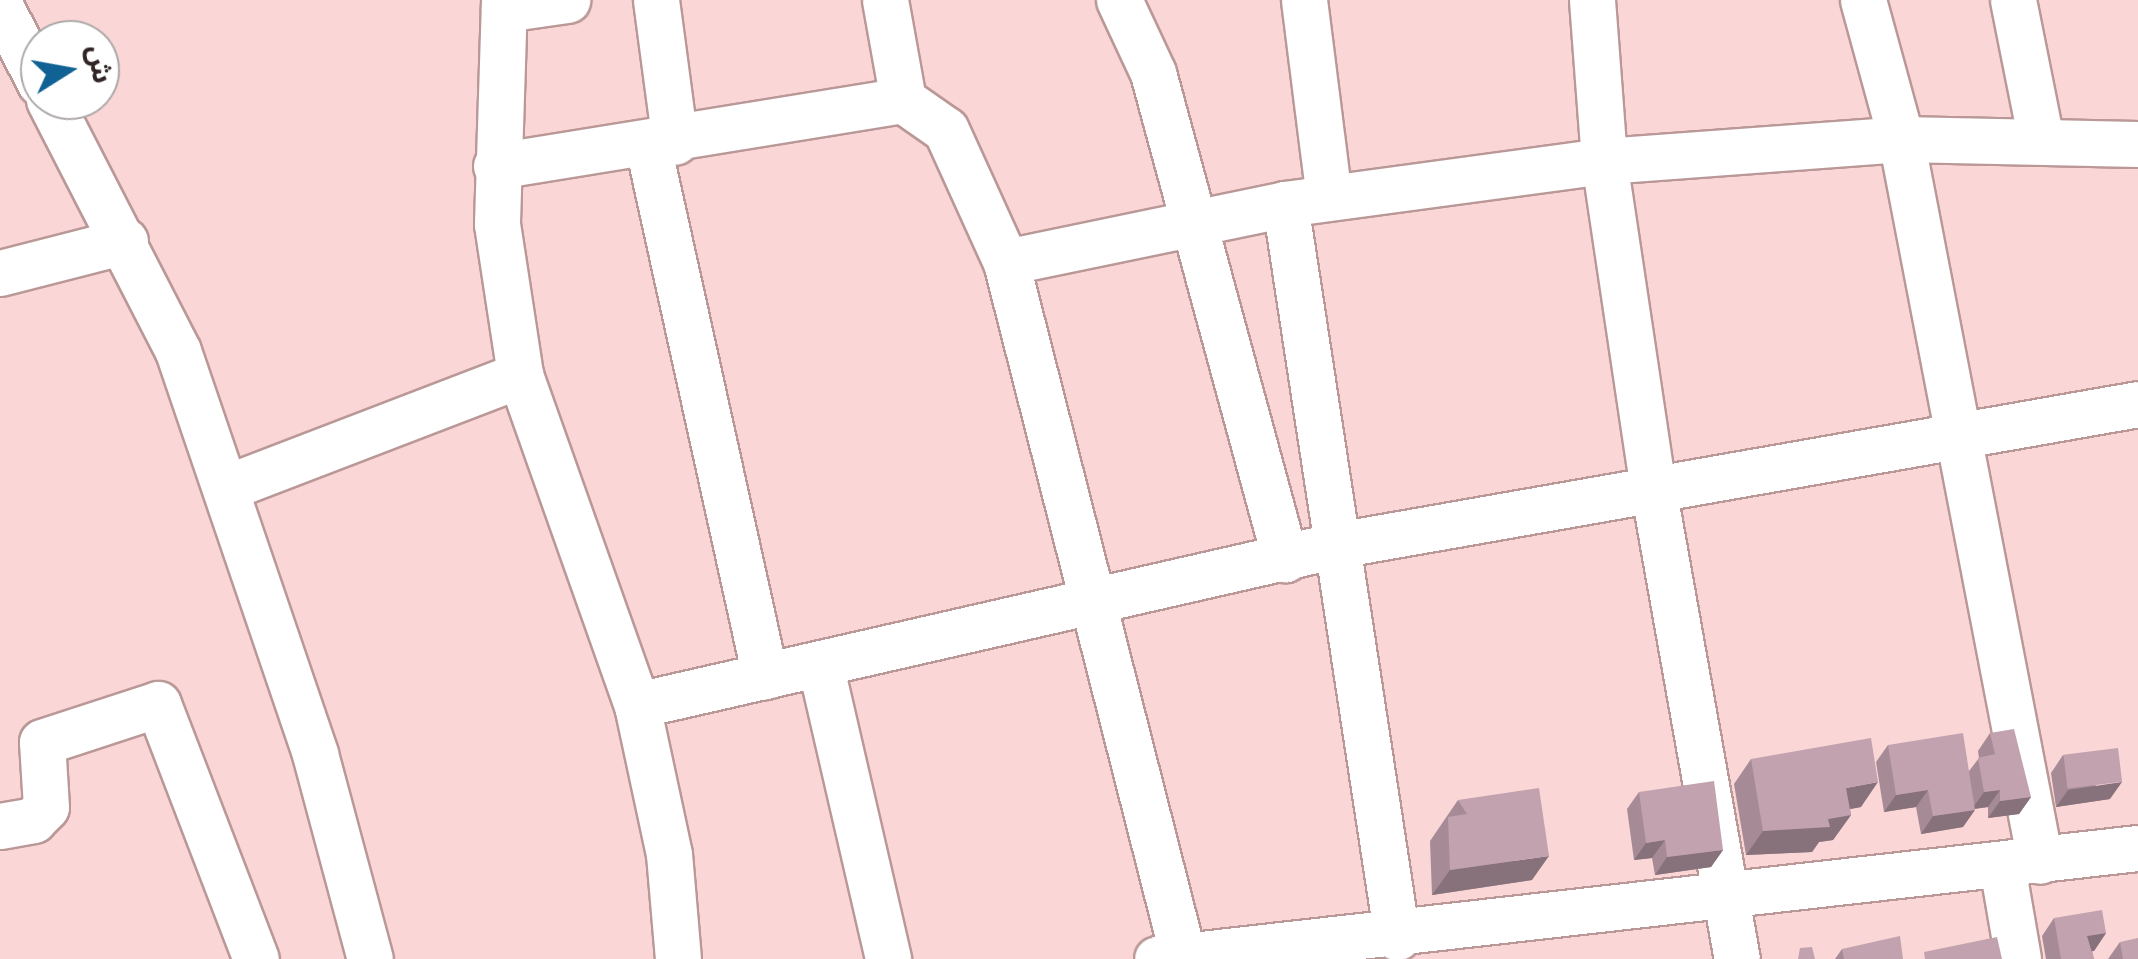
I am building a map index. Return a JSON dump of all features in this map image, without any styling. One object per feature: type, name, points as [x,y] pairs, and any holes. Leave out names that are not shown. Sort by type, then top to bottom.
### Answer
[{"type":"street","points":[[567,0],[504,5],[496,166],[520,375],[637,705],[669,854],[678,959]]},
{"type":"street","points":[[656,0],[662,144],[765,676]]},
{"type":"street","points":[[885,0],[903,100],[946,130],[1006,262],[1094,604],[1170,958],[1396,938],[1482,943],[1728,898],[2138,848]]},
{"type":"street","points":[[1119,0],[1152,73],[1285,559]]},
{"type":"street","points":[[1304,0],[1307,200],[1337,545],[1396,938]]},
{"type":"street","points":[[1592,0],[1604,162],[1653,488],[1737,959]]},
{"type":"street","points":[[1863,0],[1901,139],[1956,436],[2021,863],[2018,959]]},
{"type":"street","points":[[2014,0],[2041,140]]},
{"type":"street","points":[[0,6],[20,44]]},
{"type":"street","points":[[496,166],[662,144],[903,100]]},
{"type":"street","points":[[60,120],[125,242],[228,487],[370,959]]},
{"type":"street","points":[[1006,262],[1307,200],[1604,162],[1901,139],[2138,144]]},
{"type":"street","points":[[0,273],[125,242]]},
{"type":"street","points":[[228,487],[520,375]]},
{"type":"street","points":[[637,705],[765,676],[820,668],[1337,545],[2138,404]]},
{"type":"street","points":[[820,668],[888,959]]},
{"type":"street","points":[[0,826],[33,820],[46,807],[42,742],[158,704],[256,959]]},
{"type":"building","points":[[2014,729],[2031,797],[2000,801],[2000,790],[1984,792],[1978,758],[1995,754],[1990,733]]},
{"type":"building","points":[[1963,733],[1975,810],[1933,816],[1928,790],[1896,795],[1888,745]]},
{"type":"building","points":[[1871,738],[1878,782],[1846,788],[1851,815],[1828,819],[1830,827],[1763,831],[1751,759]]},
{"type":"building","points":[[2118,748],[2122,782],[2068,788],[2063,755]]},
{"type":"building","points":[[1714,781],[1723,850],[1667,857],[1665,840],[1646,843],[1639,792]]},
{"type":"building","points":[[1539,788],[1549,856],[1450,870],[1448,817],[1467,814],[1458,800]]},
{"type":"building","points":[[2102,910],[2106,933],[2087,936],[2094,959],[2061,959],[2054,918]]},
{"type":"building","points":[[1900,936],[1903,959],[1844,959],[1842,949]]},
{"type":"building","points":[[1997,937],[2002,959],[1925,959],[1924,952]]},
{"type":"building","points":[[2138,938],[2138,959],[2123,959],[2120,942]]},
{"type":"building","points":[[1812,947],[1815,959],[1798,959],[1800,948]]}]
